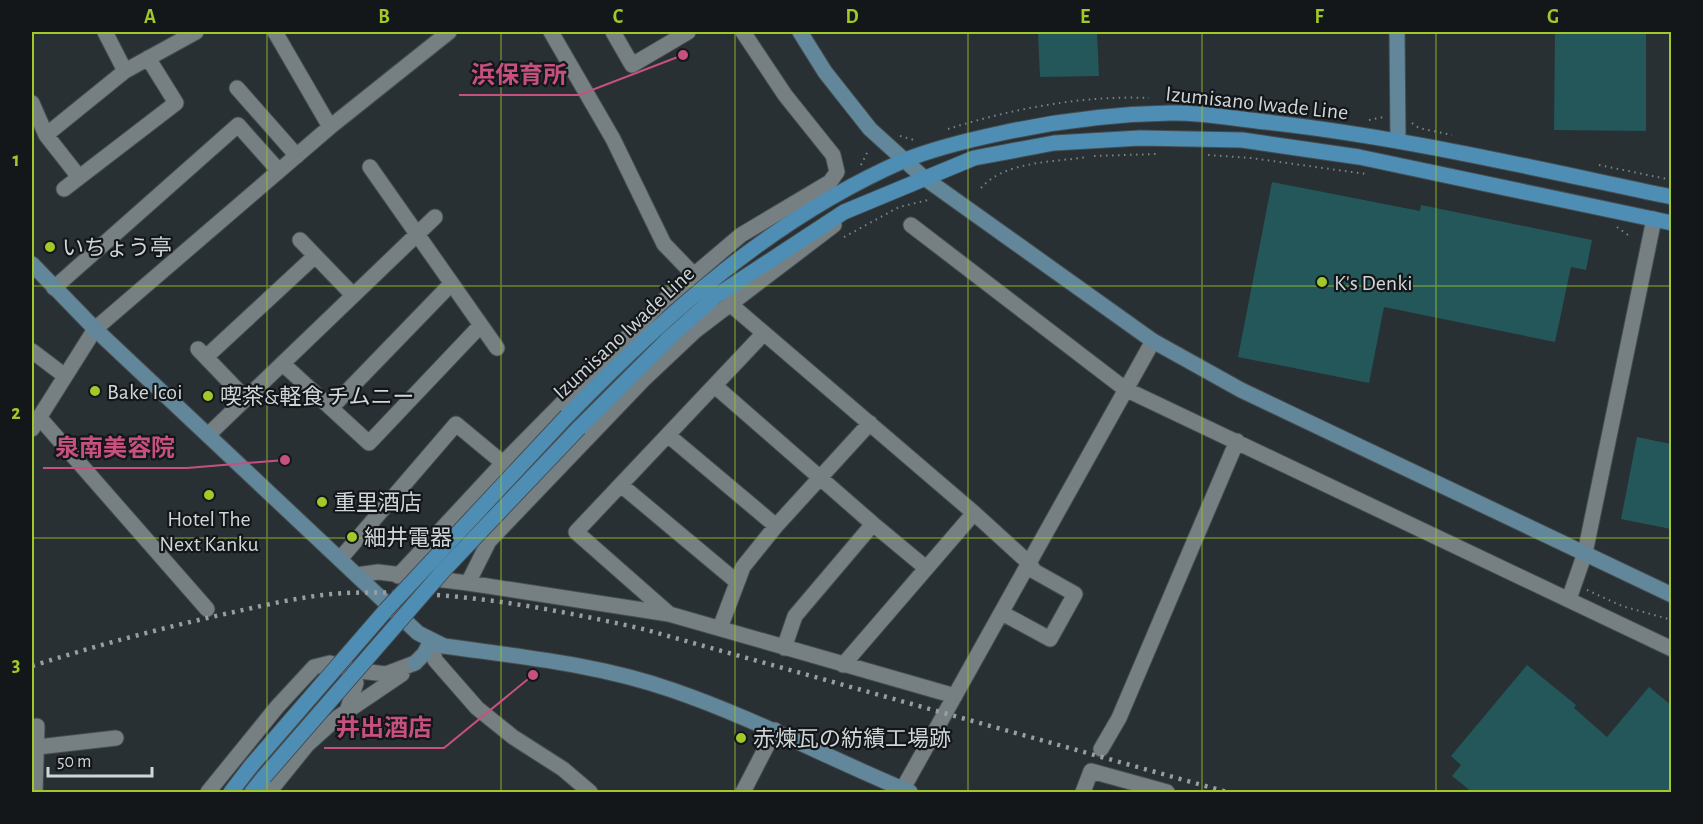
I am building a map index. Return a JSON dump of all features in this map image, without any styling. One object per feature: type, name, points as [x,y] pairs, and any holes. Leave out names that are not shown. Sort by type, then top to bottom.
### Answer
[{"type":"main road","name":"Izumisano Iwade Line","points":[[231,792],[386,610],[567,416],[656,327],[707,283],[782,227],[904,161],[964,141],[1060,121],[1173,112],[1305,126],[1398,140],[1671,197]]},
{"type":"main road","name":"Izumisano Iwade Line","points":[[252,792],[443,571],[579,428],[716,296],[795,242],[862,204],[923,177],[974,158],[1054,143],[1140,138],[1242,140],[1359,157],[1671,223]]},
{"type":"street","points":[[105,32],[125,70]]},
{"type":"street","points":[[46,135],[125,70],[196,32]]},
{"type":"street","points":[[275,32],[330,127]]},
{"type":"street","points":[[207,609],[35,423],[95,329],[330,127],[449,32]]},
{"type":"street","points":[[551,32],[613,139],[664,244],[693,274]]},
{"type":"street","points":[[613,32],[632,64],[688,32]]},
{"type":"street","points":[[398,576],[503,463],[616,347],[693,274],[741,235],[830,182],[837,172],[834,155],[785,95],[742,32]]},
{"type":"street","points":[[800,32],[825,72],[870,129],[904,161],[923,177],[1153,341],[1241,390],[1671,596]]},
{"type":"street","points":[[1397,32],[1398,140]]},
{"type":"street","points":[[64,189],[177,103],[148,58]]},
{"type":"street","points":[[237,88],[297,156]]},
{"type":"street","points":[[32,103],[46,135],[80,177]]},
{"type":"street","points":[[54,288],[238,125],[279,171]]},
{"type":"street","points":[[370,167],[497,348]]},
{"type":"street","points":[[468,583],[489,541],[643,380],[695,332],[862,204]]},
{"type":"street","points":[[208,435],[435,217]]},
{"type":"street","points":[[1569,599],[1585,553],[1654,219]]},
{"type":"street","points":[[911,225],[1125,389],[1671,649]]},
{"type":"street","points":[[300,240],[353,296]]},
{"type":"street","points":[[246,399],[202,353],[315,255]]},
{"type":"street","points":[[32,264],[95,329],[357,575],[431,641],[444,646],[583,665],[670,689],[775,730],[904,791],[1153,341]]},
{"type":"street","points":[[331,408],[451,284]]},
{"type":"street","points":[[730,304],[974,513],[1030,564],[1034,572],[1075,594],[1050,639],[1002,613]]},
{"type":"street","points":[[283,364],[369,443],[480,326]]},
{"type":"street","points":[[669,614],[576,532],[764,333]]},
{"type":"street","points":[[32,351],[65,376]]},
{"type":"street","points":[[715,386],[926,568]]},
{"type":"street","points":[[720,628],[743,567],[776,526],[870,423]]},
{"type":"street","points":[[340,559],[456,424],[503,463]]},
{"type":"street","points":[[669,436],[776,526]]},
{"type":"street","points":[[1101,749],[1119,718],[1237,441]]},
{"type":"street","points":[[621,485],[737,582]]},
{"type":"street","points":[[843,665],[974,513]]},
{"type":"street","points":[[784,648],[795,616],[873,524]]},
{"type":"street","points":[[357,575],[378,572],[468,583],[669,614],[955,696]]},
{"type":"street","points":[[269,792],[303,750],[347,711],[416,663],[431,641]]},
{"type":"street","points":[[431,641],[435,660],[477,708],[513,737],[563,769],[590,792]]},
{"type":"street","points":[[208,792],[314,667],[330,663],[351,670],[386,674],[416,663]]},
{"type":"street","points":[[347,711],[354,697],[356,683],[351,670]]},
{"type":"street","points":[[35,792],[38,726]]},
{"type":"street","points":[[261,727],[265,734],[285,749],[303,750]]},
{"type":"street","points":[[743,792],[775,730]]},
{"type":"street","points":[[38,747],[116,738]]},
{"type":"street","points":[[1083,792],[1091,771],[1167,792]]},
{"type":"path","points":[[1398,115],[1408,117],[1419,128],[1454,136]]},
{"type":"path","points":[[854,169],[862,164],[871,143]]},
{"type":"path","points":[[981,188],[988,180],[1010,169],[1089,157],[1158,154]]},
{"type":"path","points":[[1204,155],[1251,158],[1373,175]]},
{"type":"path","points":[[1591,164],[1671,180]]},
{"type":"path","points":[[837,241],[899,207],[932,200]]},
{"type":"path","points":[[1610,222],[1628,235]]},
{"type":"path","points":[[1584,588],[1622,606],[1671,620]]},
{"type":"building","points":[[1038,32],[1097,32],[1099,76],[1040,77]]},
{"type":"building","points":[[1555,32],[1646,32],[1646,131],[1554,130]]},
{"type":"building","points":[[1272,182],[1420,211],[1421,205],[1592,240],[1586,270],[1571,267],[1555,342],[1384,307],[1369,383],[1238,357]]},
{"type":"building","points":[[1637,437],[1671,444],[1671,529],[1621,519]]},
{"type":"building","points":[[1527,665],[1576,705],[1574,708],[1607,737],[1649,687],[1671,705],[1671,792],[1472,792],[1452,776],[1461,765],[1451,756]]},
{"type":"railway","points":[[32,666],[157,630],[303,598],[332,594],[383,592],[496,601],[643,629],[1227,792]]},
{"type":"place","name":"浜保育所","points":[[683,55]]},
{"type":"place","name":"いちょう亭","points":[[50,247]]},
{"type":"place","name":"K's Denki","points":[[1322,282]]},
{"type":"place","name":"Bake Icoi","points":[[95,391]]},
{"type":"place","name":"喫茶&軽食 チムニー","points":[[208,396]]},
{"type":"place","name":"泉南美容院","points":[[285,460]]},
{"type":"place","name":"Hotel The Next Kanku","points":[[209,495]]},
{"type":"place","name":"重里酒店","points":[[322,502]]},
{"type":"place","name":"細井電器","points":[[352,537]]},
{"type":"place","name":"井出酒店","points":[[533,675]]},
{"type":"place","name":"赤煉瓦の紡績工場跡","points":[[741,738]]}]
